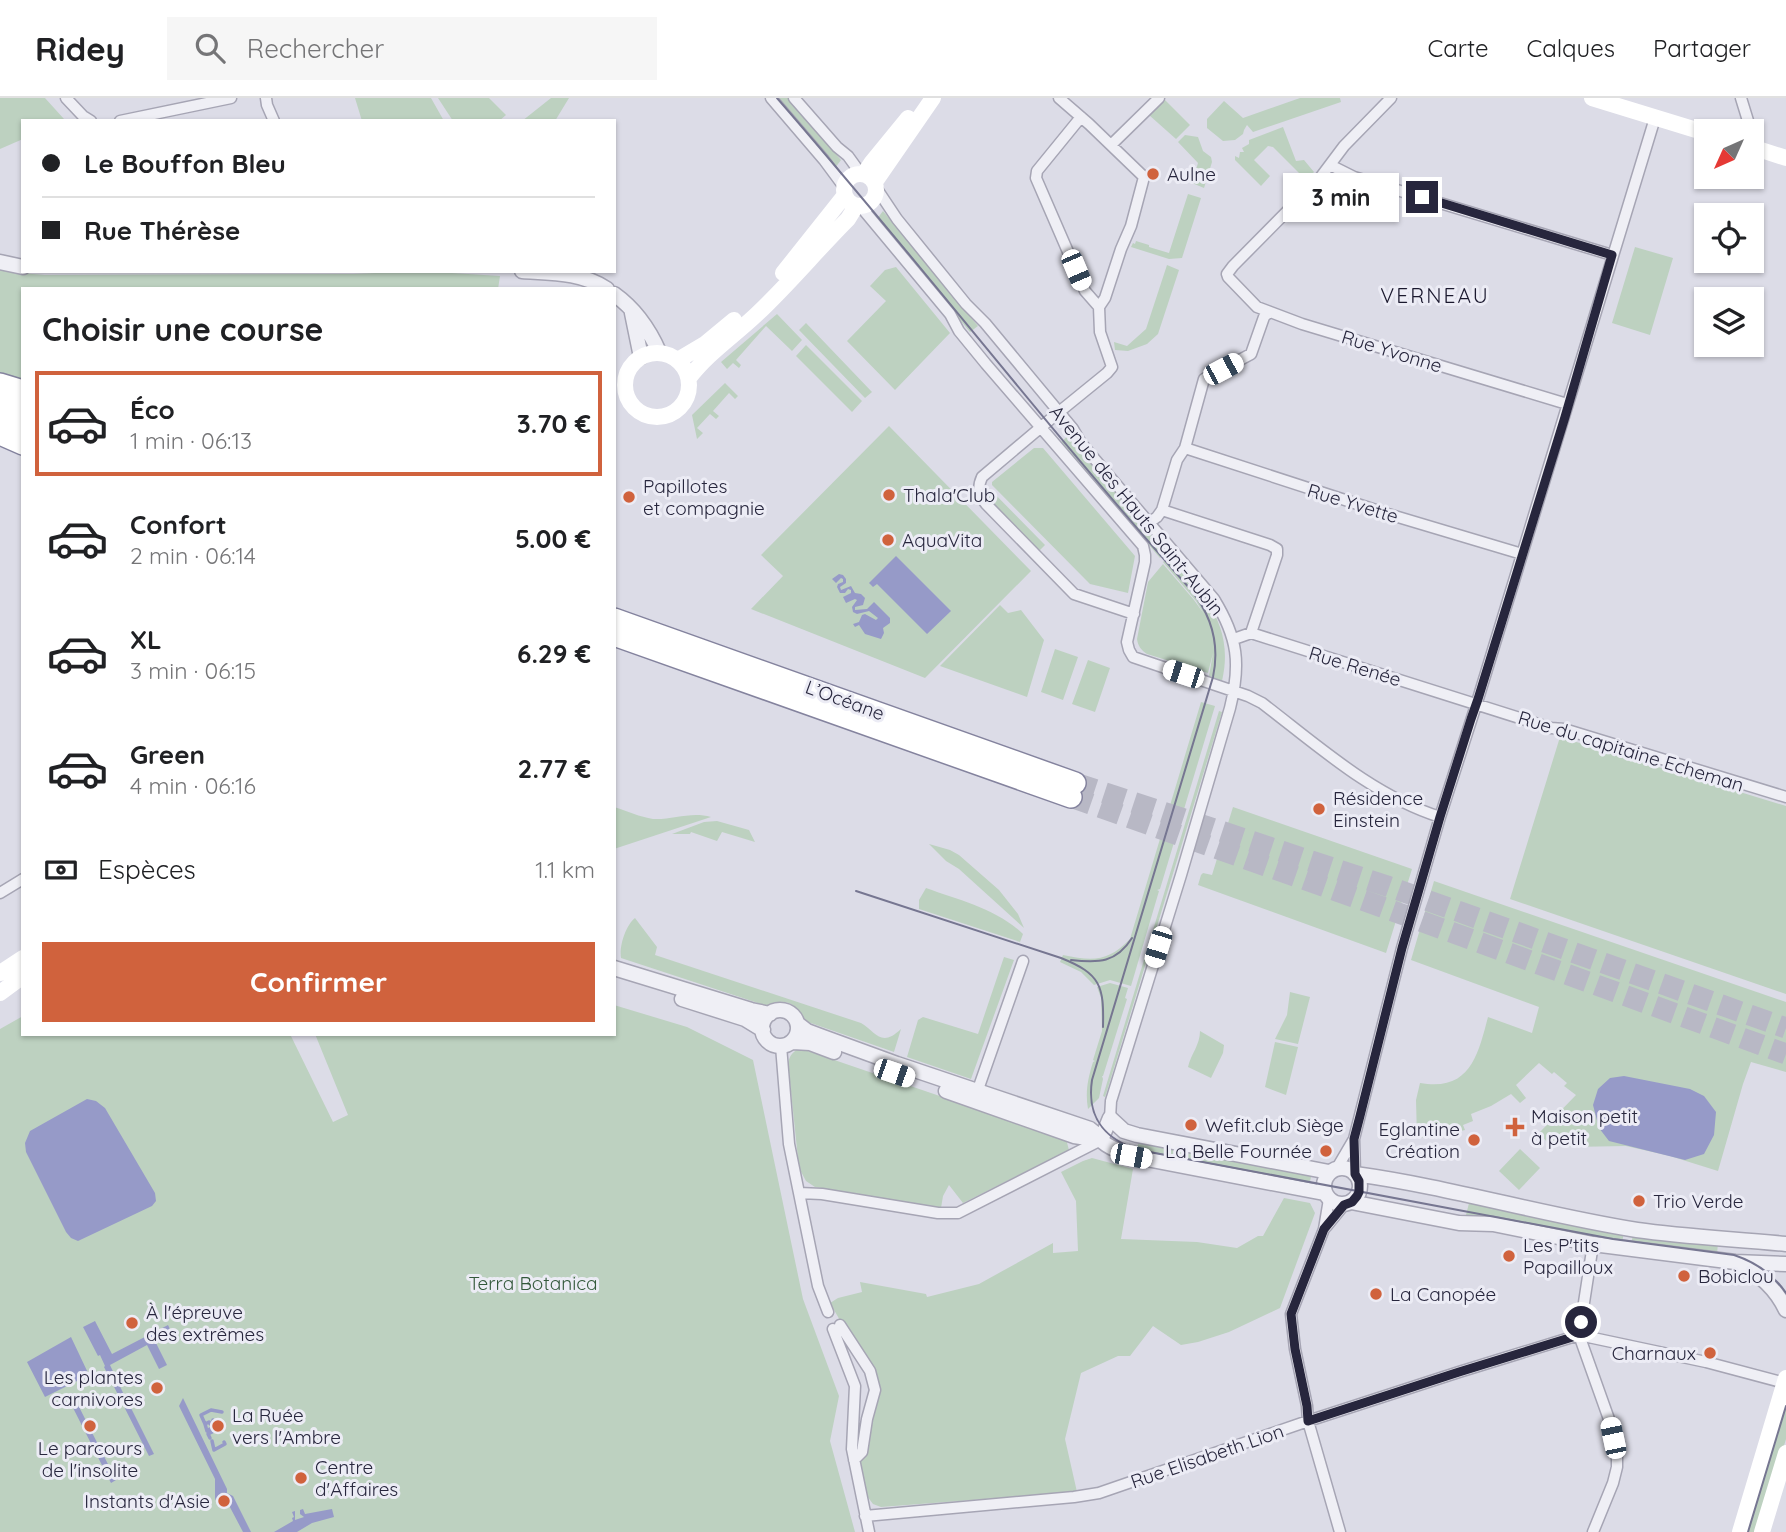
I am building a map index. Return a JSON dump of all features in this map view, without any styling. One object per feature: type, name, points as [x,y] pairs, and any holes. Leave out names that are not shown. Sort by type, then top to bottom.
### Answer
[{"type":"highway","points":[[0,384],[21,390]]},
{"type":"highway","points":[[0,400],[21,407]]},
{"type":"highway","points":[[0,417],[21,424]]},
{"type":"highway","points":[[0,434],[21,443]]},
{"type":"highway","name":"L’Océane","points":[[616,620],[1073,790],[783,695],[616,636]]},
{"type":"highway","points":[[616,651],[762,696],[783,695]]},
{"type":"main road","points":[[852,199],[869,205],[873,201],[877,193],[869,180],[872,162],[922,98]]},
{"type":"main road","points":[[869,180],[933,98]]},
{"type":"main road","points":[[1592,98],[1694,130]]},
{"type":"main road","points":[[1764,151],[1786,158]]},
{"type":"main road","points":[[689,378],[700,364],[782,290],[848,219],[852,199],[850,178],[869,180]]},
{"type":"main road","points":[[678,360],[705,344],[759,298],[852,199]]},
{"type":"main road","points":[[616,375],[636,361],[651,353],[671,355],[684,366],[689,378],[687,398],[679,408],[671,414],[651,416],[632,404],[625,385],[628,373],[636,361]]},
{"type":"main road","points":[[616,401],[632,404]]},
{"type":"main road","points":[[0,973],[21,959]]},
{"type":"main road","points":[[0,993],[21,977]]},
{"type":"main road","points":[[1740,1532],[1785,1381]]},
{"type":"main road","points":[[1762,1532],[1786,1453]]},
{"type":"street","points":[[66,98],[88,119]]},
{"type":"street","points":[[130,119],[231,98]]},
{"type":"street","points":[[266,98],[273,119]]},
{"type":"street","points":[[771,98],[950,314],[959,331],[1040,428]]},
{"type":"street","name":"Avenue des Hauts Saint-Aubin","points":[[794,98],[869,180],[966,304],[985,323],[1073,429],[1081,443],[1214,599],[1234,639],[1237,660],[1234,692],[1111,1101],[1110,1118]]},
{"type":"street","points":[[1059,98],[1142,174],[1144,180],[1131,226],[1105,298],[1099,307],[1100,332],[1111,361],[1111,370],[982,477],[978,486],[986,505],[1074,594],[1134,614]]},
{"type":"street","points":[[1111,145],[1159,98]]},
{"type":"street","points":[[1391,98],[1344,146],[1330,165],[1354,177],[1612,255]]},
{"type":"street","points":[[1741,98],[1747,119]]},
{"type":"street","points":[[1081,117],[1037,171],[1037,178],[1085,291],[1099,307]]},
{"type":"street","points":[[1324,1229],[1357,1196],[1360,1186],[1355,1174],[1354,1139],[1402,948],[1655,118]]},
{"type":"street","name":"Rue Yvonne","points":[[1330,165],[1227,274],[1257,307],[1326,332],[1567,404]]},
{"type":"street","points":[[0,262],[21,267]]},
{"type":"street","points":[[553,273],[582,274],[604,287]]},
{"type":"street","points":[[616,296],[631,309],[651,334],[659,352]]},
{"type":"street","points":[[631,309],[636,361]]},
{"type":"street","points":[[1150,522],[1162,510],[1177,460],[1185,448],[1204,379],[1251,354],[1264,317],[1269,312]]},
{"type":"street","name":"Avenue des Hauts Saint-Aubin","points":[[1040,428],[1065,453],[1143,546],[1145,555],[1128,642],[1133,657],[1234,692]]},
{"type":"street","name":"Rue Yvette","points":[[1185,448],[1522,554]]},
{"type":"street","points":[[1162,510],[1270,545],[1277,550],[1278,555],[1251,633],[1234,639]]},
{"type":"street","name":"Rue Renée","points":[[1251,633],[1476,703]]},
{"type":"street","points":[[1234,692],[1262,704],[1350,771],[1393,796],[1440,817]]},
{"type":"street","name":"Rue du capitaine Echeman","points":[[1476,703],[1551,728],[1564,729],[1786,797]]},
{"type":"street","points":[[4,891],[21,880]]},
{"type":"street","points":[[976,1096],[1023,961]]},
{"type":"street","points":[[616,969],[760,1013],[786,1012],[807,1031],[976,1096]]},
{"type":"street","points":[[616,979],[745,1019],[763,1030]]},
{"type":"street","points":[[770,1014],[765,1020],[763,1030],[768,1042],[774,1045],[810,1043],[1090,1129],[1112,1148],[1131,1156],[1327,1196],[1336,1204],[1348,1203],[1459,1223],[1493,1224],[1593,1244],[1735,1262],[1786,1264]]},
{"type":"street","points":[[798,1024],[798,1033],[787,1044],[789,1144],[818,1286],[828,1312]]},
{"type":"street","points":[[799,1193],[822,1194],[937,1213],[958,1213],[1101,1140],[1110,1118],[1124,1131],[1137,1135],[1333,1170],[1346,1168],[1355,1174],[1466,1193],[1522,1208],[1639,1230],[1786,1244]]},
{"type":"street","points":[[1340,1532],[1308,1421],[1291,1314],[1324,1229],[1327,1196],[1324,1180],[1354,1139]]},
{"type":"street","points":[[1593,1244],[1579,1335],[1610,1422],[1617,1455],[1613,1483],[1593,1532]]},
{"type":"street","points":[[1735,1262],[1762,1279],[1779,1297],[1786,1310]]},
{"type":"street","points":[[854,1460],[862,1452],[865,1427],[875,1390],[870,1371],[836,1327],[855,1386],[852,1449],[854,1460],[865,1516],[869,1532]]},
{"type":"street","name":"Rue Elisabeth Lion","points":[[865,1516],[1099,1493],[1308,1421],[1579,1335],[1785,1381]]},
{"type":"green space","points":[[0,98],[45,98],[64,119],[21,119],[21,140],[0,149]]},
{"type":"green space","points":[[355,98],[431,98],[443,119],[361,119]]},
{"type":"green space","points":[[438,98],[489,98],[506,115],[501,119],[452,119]]},
{"type":"green space","points":[[551,98],[569,98],[556,119],[525,119]]},
{"type":"green space","points":[[775,98],[788,98],[841,160],[835,168]]},
{"type":"green space","points":[[1300,98],[1340,98],[1341,102],[1253,132],[1247,125],[1243,134],[1235,140],[1223,141],[1207,128],[1207,119],[1224,101],[1243,118]]},
{"type":"green space","points":[[1164,99],[1190,125],[1176,139],[1149,115]]},
{"type":"green space","points":[[1283,127],[1296,161],[1304,160],[1314,172],[1306,180],[1273,147],[1268,146],[1254,160],[1270,176],[1261,186],[1235,160],[1235,156],[1239,158],[1240,152],[1244,152],[1242,148],[1249,144],[1249,140]]},
{"type":"green space","points":[[1185,135],[1198,137],[1203,151],[1211,157],[1204,188],[1192,183],[1198,163],[1178,142]]},
{"type":"green space","points":[[1188,194],[1201,198],[1182,258],[1169,259],[1131,247],[1136,241],[1169,253]]},
{"type":"green space","points":[[883,211],[978,326],[970,332],[877,219]]},
{"type":"green space","points":[[1635,247],[1673,258],[1650,335],[1612,323]]},
{"type":"green space","points":[[1167,265],[1179,270],[1158,334],[1147,344],[1128,351],[1115,350],[1114,342],[1127,346],[1146,329]]},
{"type":"green space","points":[[896,267],[950,333],[895,390],[847,341],[886,301],[870,286],[885,270]]},
{"type":"green space","points":[[0,269],[45,275],[452,273],[500,276],[498,287],[21,287],[21,382],[0,377]]},
{"type":"green space","points":[[777,314],[802,340],[792,351],[766,326],[736,360],[741,365],[739,368],[733,363],[727,369],[721,362]]},
{"type":"green space","points":[[806,323],[872,392],[865,398],[799,330]]},
{"type":"green space","points":[[806,345],[862,401],[852,412],[796,356]]},
{"type":"green space","points":[[725,383],[738,396],[735,399],[729,393],[713,411],[719,416],[716,419],[710,414],[697,428],[703,433],[697,439],[692,415]]},
{"type":"green space","name":"AquaVita","points":[[889,426],[1031,571],[925,678],[751,609],[783,576],[761,555]]},
{"type":"green space","points":[[1068,436],[1168,552],[1160,558],[1061,442]]},
{"type":"green space","points":[[1034,448],[1043,448],[1135,556],[1128,593],[1090,584],[992,485],[992,482]]},
{"type":"green space","points":[[985,484],[1045,545],[1040,550],[1035,549],[986,497]]},
{"type":"green space","points":[[1170,555],[1204,597],[1220,627],[1225,661],[1222,681],[1209,676],[1213,653],[1208,673],[1147,654],[1138,644],[1148,582],[1163,564],[1204,614],[1196,601],[1163,562]]},
{"type":"green space","points":[[1000,605],[1008,613],[1021,610],[1044,640],[1027,697],[940,666]]},
{"type":"green space","points":[[1055,649],[1078,657],[1063,700],[1041,692]]},
{"type":"green space","points":[[1088,660],[1110,668],[1095,712],[1072,704]]},
{"type":"green space","points":[[1201,702],[1215,706],[1160,889],[1157,890],[1159,891],[1131,986],[1110,980],[1094,985],[1081,972],[1060,962],[1063,955],[1092,959],[1107,956],[1130,939]]},
{"type":"green space","points":[[1219,711],[1222,712],[1105,1097],[1103,1096]]},
{"type":"green space","points":[[1560,737],[1786,806],[1786,994],[1510,899]]},
{"type":"green space","points":[[1233,807],[1412,869],[1386,953],[1198,885],[1203,873],[1212,875]]},
{"type":"green space","points":[[616,808],[653,819],[696,815],[711,817],[616,848]]},
{"type":"green space","points":[[717,821],[749,830],[755,842],[722,832],[717,841],[691,832],[672,834],[704,822]]},
{"type":"green space","points":[[929,844],[959,855],[999,890],[1018,914],[1024,928],[959,869],[946,861]]},
{"type":"green space","points":[[1434,881],[1786,1002],[1786,1072],[1751,1062],[1718,1171],[1626,1146],[1571,1147],[1547,1142],[1539,1133],[1576,1095],[1564,1086],[1567,1083],[1539,1063],[1516,1085],[1526,1098],[1520,1103],[1511,1094],[1471,1114],[1473,1121],[1463,1125],[1465,1130],[1449,1134],[1447,1129],[1431,1131],[1431,1137],[1417,1138],[1416,1100],[1420,1083],[1450,1082],[1461,1076],[1475,1057],[1488,1017],[1532,1033],[1539,1007],[1411,960]]},
{"type":"green space","points":[[926,888],[1002,918],[1023,934],[1020,942],[919,909],[919,900]]},
{"type":"green space","points":[[635,918],[657,947],[655,955],[861,1023],[884,1038],[901,1029],[894,1052],[805,1021],[789,1003],[779,1002],[767,1006],[621,958],[624,936]]},
{"type":"green space","points":[[1004,957],[1014,960],[971,1079],[907,1057],[918,1020],[923,1017],[978,1034]]},
{"type":"green space","points":[[1110,983],[1128,988],[1127,999],[1102,1076],[1099,1098],[1088,1109],[1088,1079],[1102,1031],[1101,998],[1097,987]]},
{"type":"green space","points":[[1290,992],[1310,997],[1298,1044],[1275,1039],[1287,1015]]},
{"type":"green space","name":"Terra Botanica","points":[[616,1006],[687,1027],[753,1060],[803,1299],[839,1396],[830,1441],[855,1532],[0,1532],[0,1029],[21,1017],[21,1036],[291,1036],[333,1122],[348,1115],[316,1036],[616,1036]]},
{"type":"green space","points":[[1200,1031],[1224,1045],[1211,1078],[1188,1067],[1199,1041]]},
{"type":"green space","points":[[1275,1042],[1298,1047],[1286,1095],[1265,1087]]},
{"type":"green space","points":[[809,1046],[808,1051],[1066,1139],[1069,1150],[963,1203],[949,1185],[941,1208],[815,1187],[806,1181],[799,1168],[788,1063],[793,1053]]},
{"type":"green space","points":[[1139,1140],[1312,1173],[1309,1186],[1136,1153]]},
{"type":"green space","points":[[1520,1149],[1540,1168],[1519,1190],[1499,1171]]},
{"type":"green space","points":[[1092,1158],[1133,1169],[1121,1239],[1197,1242],[1237,1248],[1263,1236],[1284,1198],[1310,1203],[1315,1213],[1280,1308],[1229,1332],[1181,1345],[1153,1326],[1130,1356],[1118,1356],[1081,1373],[1065,1439],[1077,1492],[881,1507],[873,1504],[867,1496],[860,1460],[870,1408],[871,1374],[830,1303],[838,1298],[862,1292],[860,1282],[926,1294],[927,1297],[979,1284],[1053,1243],[1053,1253],[1078,1251],[1076,1201],[1061,1172]]},
{"type":"green space","points":[[1469,1203],[1624,1231],[1622,1244],[1466,1215]]},
{"type":"green space","points":[[1633,1233],[1718,1242],[1717,1255],[1631,1246]]},
{"type":"green space","points":[[1782,1404],[1786,1406],[1786,1439],[1758,1532],[1743,1532]]},
{"type":"water","points":[[896,556],[951,611],[927,634],[877,584],[873,587],[869,583]]},
{"type":"water","points":[[839,574],[846,579],[846,583],[840,587],[841,590],[851,586],[855,593],[865,598],[863,605],[855,607],[855,610],[867,609],[874,602],[890,618],[890,623],[883,628],[881,639],[865,634],[859,625],[855,627],[853,624],[859,622],[865,614],[876,620],[878,618],[869,611],[857,614],[853,612],[852,607],[857,600],[846,603],[843,597],[851,593],[851,590],[840,593],[837,587],[843,579],[836,583],[832,579]]},
{"type":"water","points":[[1624,1076],[1690,1089],[1704,1096],[1716,1112],[1714,1135],[1704,1154],[1685,1160],[1609,1141],[1599,1128],[1593,1105],[1598,1089],[1610,1078]]},
{"type":"water","points":[[87,1099],[96,1101],[105,1108],[155,1193],[156,1201],[152,1206],[78,1241],[66,1232],[26,1152],[25,1143],[30,1131]]},
{"type":"water","points":[[95,1321],[112,1354],[168,1325],[171,1331],[155,1341],[167,1365],[159,1369],[147,1345],[110,1365],[127,1405],[129,1404],[154,1454],[149,1456],[100,1355],[98,1356],[83,1327]]},
{"type":"water","points":[[71,1337],[89,1375],[45,1397],[27,1362]]},
{"type":"water","points":[[72,1393],[116,1480],[111,1483],[67,1396]]},
{"type":"water","points":[[183,1398],[227,1493],[233,1496],[251,1532],[243,1532],[222,1492],[218,1506],[215,1479],[179,1406]]},
{"type":"water","points":[[303,1509],[305,1514],[332,1509],[334,1517],[312,1523],[297,1532],[274,1532],[293,1521],[292,1512],[295,1511],[295,1520],[304,1517],[300,1514]]},
{"type":"waterway","points":[[213,1420],[213,1424],[205,1424],[201,1415],[211,1410],[222,1412]]},
{"type":"waterway","points":[[205,1424],[207,1431],[210,1429],[212,1432],[208,1434],[210,1438]]},
{"type":"waterway","points":[[212,1441],[214,1450],[225,1444],[224,1442]]},
{"type":"tunnel","points":[[1075,783],[1387,886],[1786,1028]]},
{"type":"tunnel","points":[[1071,797],[1786,1054]]},
{"type":"tram line","points":[[777,98],[1191,590],[1209,620],[1215,642],[1213,677],[1092,1080],[1093,1107],[1102,1127],[1120,1142],[1144,1151],[1613,1239],[1734,1255],[1763,1270],[1786,1293]]},
{"type":"tram line","points":[[856,891],[1061,958],[1085,970],[1101,991],[1103,1027]]},
{"type":"tram line","points":[[1071,960],[1106,960],[1120,952],[1132,938]]},
{"type":"tram line","points":[[1748,1532],[1786,1406]]},
{"type":"place","name":"Aulne","points":[[1153,174]]},
{"type":"place","name":"Thala'Club","points":[[889,495]]},
{"type":"place","name":"Papillotes et compagnie","points":[[629,497]]},
{"type":"place","name":"AquaVita","points":[[888,540]]},
{"type":"place","name":"Résidence Einstein","points":[[1319,809]]},
{"type":"place","name":"Wefit.club Siège","points":[[1191,1125]]},
{"type":"place","name":"Maison petit à petit","points":[[1515,1127]]},
{"type":"place","name":"Eglantine Création","points":[[1474,1140]]},
{"type":"place","name":"La Belle Fournée","points":[[1326,1151]]},
{"type":"place","name":"Trio Verde","points":[[1639,1201]]},
{"type":"place","name":"Les P'tits Papailloux","points":[[1509,1256]]},
{"type":"place","name":"Bobiclou","points":[[1684,1276]]},
{"type":"place","name":"La Canopée","points":[[1376,1294]]},
{"type":"place","name":"À l'épreuve des extrêmes","points":[[132,1323]]},
{"type":"place","name":"Charnaux","points":[[1710,1353]]},
{"type":"place","name":"Les plantes carnivores","points":[[157,1388]]},
{"type":"place","name":"Le parcours de l'insolite","points":[[90,1426]]},
{"type":"place","name":"La Ruée vers l'Ambre","points":[[218,1426]]},
{"type":"place","name":"Centre d'Affaires","points":[[301,1478]]},
{"type":"place","name":"Instants d'Asie","points":[[224,1501]]},
{"type":"district","name":"VERNEAU","points":[[1435,295]]},
{"type":"route","points":[[1422,197],[1612,255],[1402,948],[1354,1139],[1355,1174],[1359,1181],[1359,1192],[1324,1229],[1291,1314],[1308,1421],[1579,1335],[1581,1322]]}]
